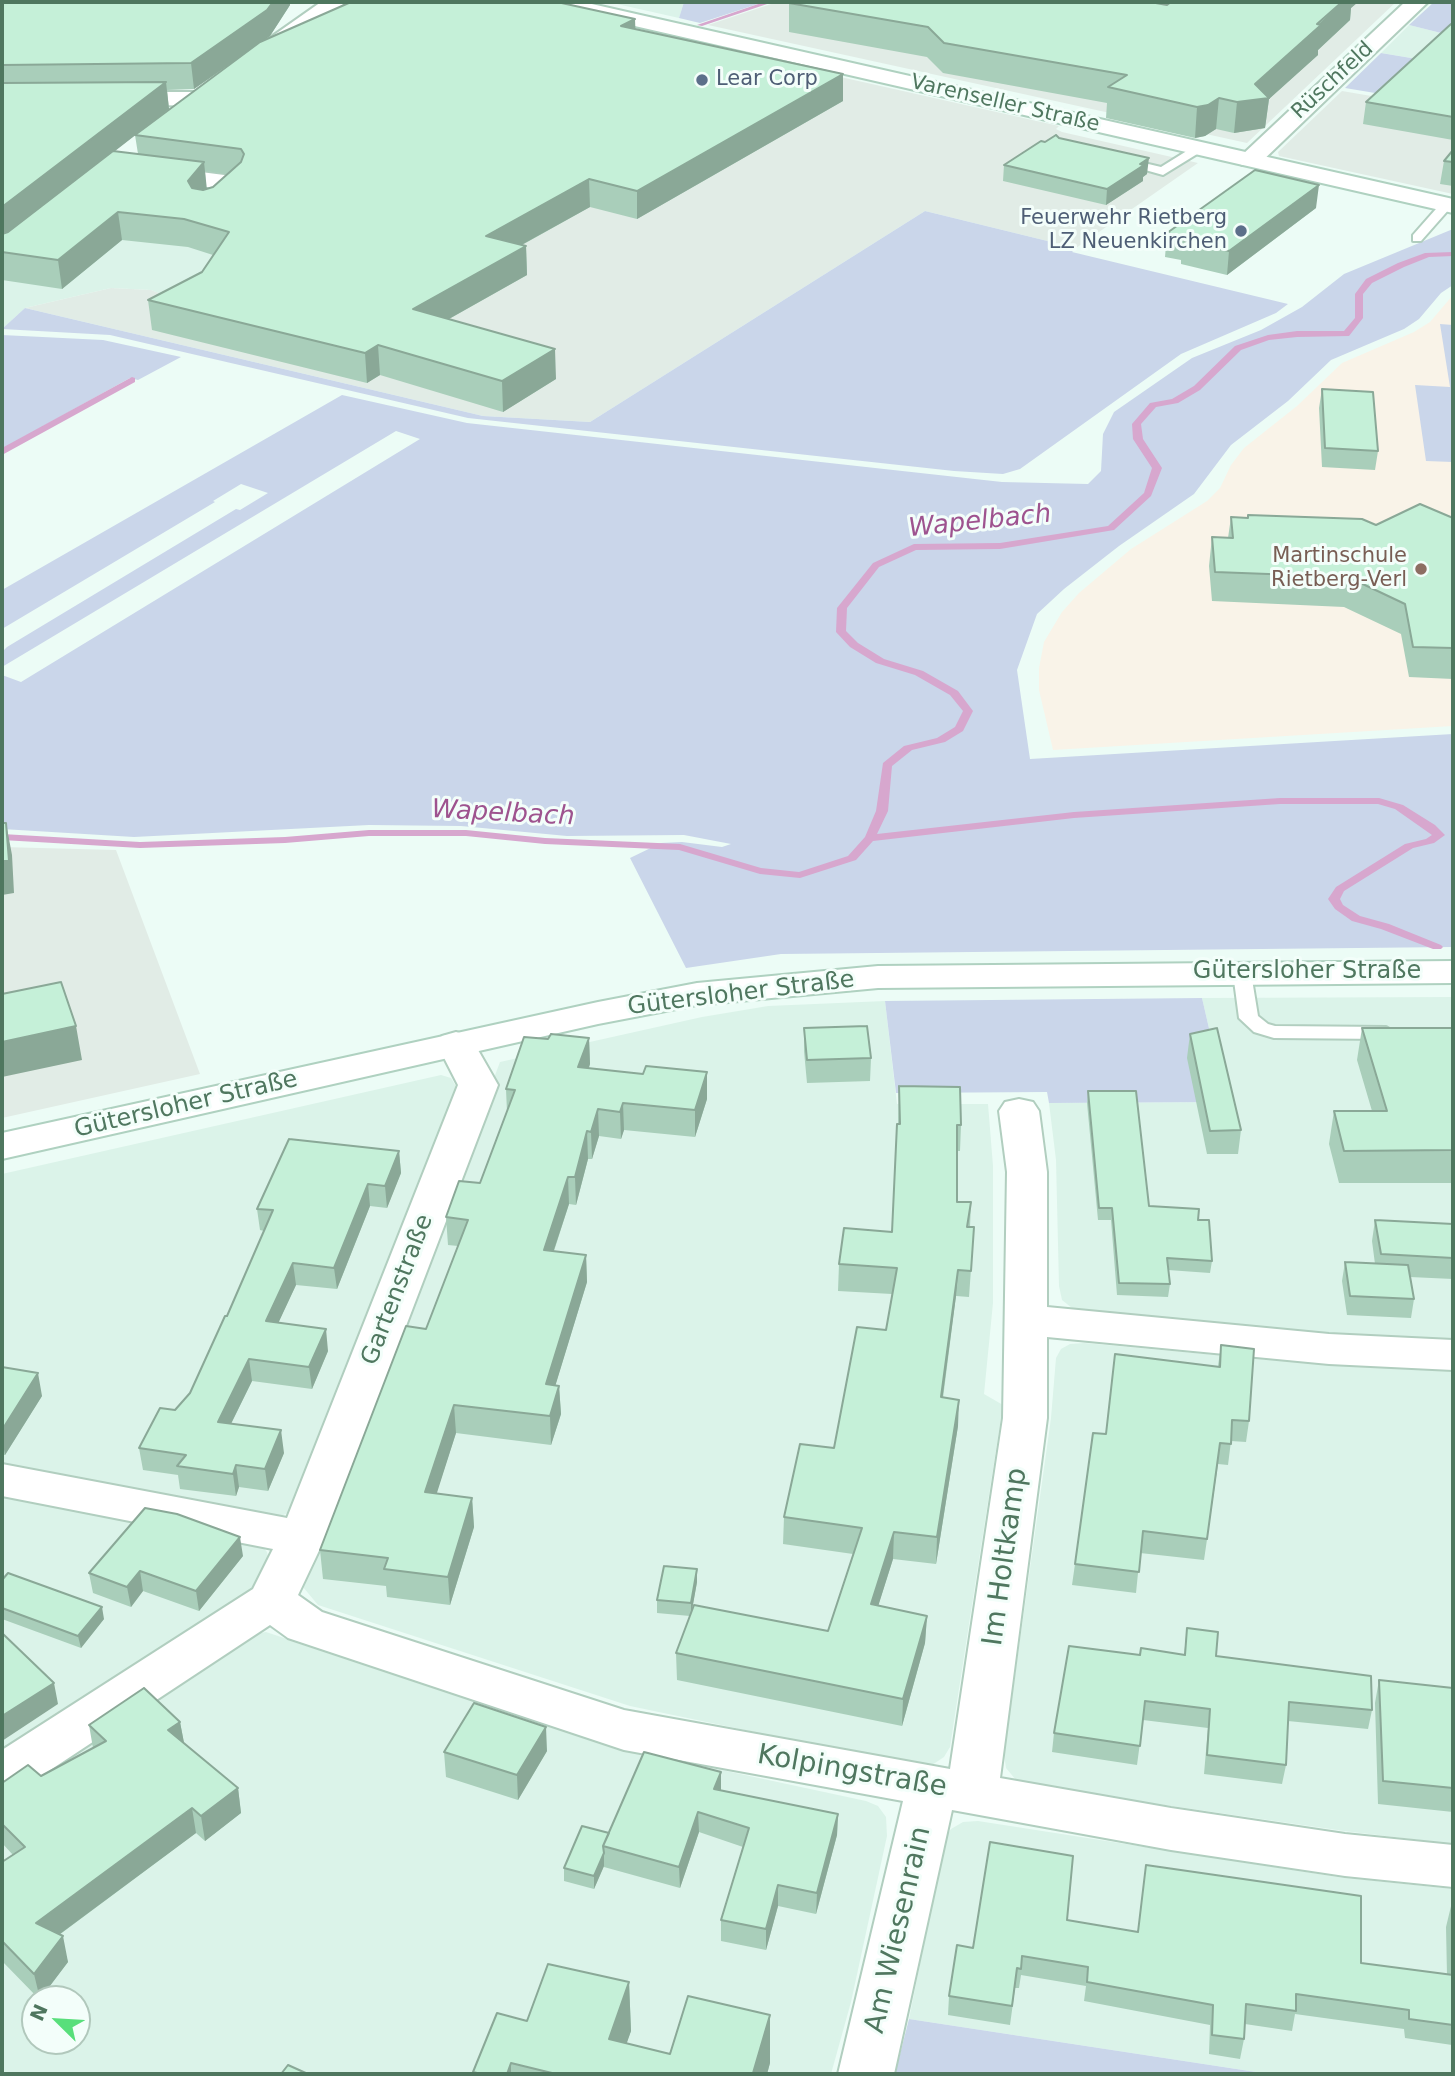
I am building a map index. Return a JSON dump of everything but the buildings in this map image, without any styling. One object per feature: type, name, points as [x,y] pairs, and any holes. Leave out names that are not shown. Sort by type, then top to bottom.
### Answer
[{"type":"street","points":[[245,66],[335,2]]},
{"type":"street","name":"Varenseller Straße","points":[[556,2],[1450,205]]},
{"type":"street","name":"Rüschfeld","points":[[1250,160],[1417,2]]},
{"type":"street","points":[[168,125],[223,83]]},
{"type":"street","points":[[94,99],[200,99]]},
{"type":"street","points":[[127,170],[232,183],[205,208]]},
{"type":"street","name":"Gütersloher Straße","points":[[2,1146],[456,1044],[697,995],[878,977],[1453,972]]},
{"type":"street","name":"Gartenstraße","points":[[271,1601],[302,1538],[478,1085],[456,1044]]},
{"type":"street","name":"Im Holtkamp","points":[[952,1790],[1026,1418],[1027,1172],[1019,1111]]},
{"type":"street","points":[[1027,1320],[1315,1348],[1453,1354]]},
{"type":"street","points":[[2,1480],[302,1538]]},
{"type":"street","points":[[2,1776],[271,1601]]},
{"type":"street","name":"Kolpingstraße","points":[[271,1601],[305,1625],[624,1730],[1171,1829],[1345,1855],[1453,1866]]},
{"type":"street","name":"Am Wiesenrain","points":[[866,2074],[952,1790]]},
{"type":"lane","points":[[1113,160],[1163,171],[1198,148]]},
{"type":"lane","points":[[1417,238],[1450,205]]},
{"type":"lane","points":[[1242,973],[1249,1018],[1261,1028],[1274,1032],[1386,1033]]},
{"type":"shaded area","points":[[350,2],[481,2],[564,15],[1059,126],[1056,129],[1062,132],[1198,163],[1076,248],[925,211],[590,422],[483,416],[25,308],[111,288],[151,290],[169,297],[360,199],[161,171],[212,100]]},
{"type":"shaded area","points":[[608,2],[684,2],[679,18]]},
{"type":"shaded area","points":[[684,2],[764,2],[700,23],[679,18]]},
{"type":"shaded area","points":[[777,2],[1396,2],[1247,143],[708,25]]},
{"type":"shaded area","points":[[1434,2],[1453,2],[1453,36],[1409,25]]},
{"type":"shaded area","points":[[1409,25],[1453,36],[1453,65],[1381,53]]},
{"type":"shaded area","points":[[1381,53],[1453,65],[1453,106],[1345,88]]},
{"type":"shaded area","points":[[1342,91],[1453,110],[1453,194],[1279,156],[1278,152]]},
{"type":"shaded area","points":[[121,173],[347,192],[168,297],[151,290],[111,288],[25,308],[2,329],[2,264]]},
{"type":"shaded area","points":[[925,211],[1076,248],[1072,252],[1288,304],[1276,313],[1181,354],[1020,469],[1003,474],[954,471],[468,418],[110,335],[2,329],[25,308],[483,416],[590,422]]},
{"type":"shaded area","points":[[1453,229],[1453,285],[1441,293],[1419,319],[1404,329],[1331,360],[1288,401],[1231,445],[1194,494],[1119,546],[1064,589],[1037,614],[1017,670],[1030,759],[1453,734],[1453,947],[781,954],[686,968],[630,858],[661,843],[682,842],[722,847],[731,844],[684,835],[567,836],[461,826],[369,825],[134,837],[2,829],[2,675],[21,682],[420,439],[396,431],[2,667],[2,652],[7,647],[236,509],[240,510],[268,493],[241,484],[2,629],[2,590],[342,395],[467,423],[1002,482],[1088,484],[1101,471],[1103,434],[1114,412],[1192,358],[1261,330],[1302,307],[1344,274]]},
{"type":"shaded area","points":[[1453,295],[1453,726],[1053,750],[1039,690],[1039,668],[1044,642],[1062,612],[1079,593],[1131,549],[1207,501],[1220,488],[1231,465],[1244,448],[1297,406],[1342,363],[1414,332],[1430,322]]},
{"type":"shaded area","points":[[1440,324],[1453,325],[1453,462],[1426,461],[1415,385],[1450,387]]},
{"type":"shaded area","points":[[2,335],[103,340],[181,357],[138,380],[130,378],[2,449]]},
{"type":"shaded area","points":[[2,847],[116,850],[200,1074],[2,1118]]},
{"type":"shaded area","points":[[1453,997],[1453,1339],[1329,1333],[1087,1312],[1072,1308],[1062,1300],[1059,1286],[1056,1160],[1049,1103],[1226,1102],[1202,998]]},
{"type":"shaded area","points":[[1202,998],[1226,1102],[1049,1103],[1047,1092],[896,1093],[885,1001]]},
{"type":"shaded area","points":[[885,1001],[897,1104],[988,1104],[993,1166],[993,1303],[984,1394],[1003,1405],[950,1747],[944,1757],[932,1765],[917,1766],[630,1706],[318,1605],[303,1587],[500,1062],[702,1017],[768,1006]]},
{"type":"shaded area","points":[[441,1075],[451,1078],[458,1090],[295,1510],[267,1522],[2,1471],[2,1174]]},
{"type":"shaded area","points":[[1084,1343],[1328,1365],[1453,1371],[1453,1844],[1033,1786],[1016,1780],[1006,1768],[1004,1754],[1051,1418],[1056,1358],[1061,1349],[1070,1344]]},
{"type":"shaded area","points":[[2,1493],[248,1540],[261,1545],[267,1552],[269,1561],[246,1597],[2,1758]]},
{"type":"shaded area","points":[[266,1632],[610,1746],[866,1801],[878,1806],[886,1817],[887,1836],[851,2002],[831,2074],[2,2074],[2,1795],[241,1636]]},
{"type":"shaded area","points":[[978,1821],[1338,1877],[1453,1889],[1453,2074],[1269,2074],[909,2019],[945,1838],[951,1829],[963,1822]]},
{"type":"shaded area","points":[[909,2019],[1269,2074],[895,2074]]},
{"type":"waterway","points":[[700,25],[770,2]]},
{"type":"waterway","name":"Wapelbach","points":[[870,838],[882,811],[887,765],[908,748],[941,740],[959,729],[968,711],[954,693],[919,673],[880,661],[854,645],[841,632],[842,608],[876,565],[914,547],[1000,546],[1111,528],[1148,494],[1157,468],[1138,439],[1136,424],[1153,405],[1175,401],[1197,388],[1238,348],[1268,338],[1297,334],[1346,334],[1359,318],[1359,294],[1369,281],[1428,255],[1453,254]]},
{"type":"waterway","points":[[2,452],[132,380]]},
{"type":"waterway","points":[[870,838],[1074,815],[1280,801],[1379,801],[1399,807],[1439,835],[1430,841],[1409,846],[1340,889],[1334,899],[1339,907],[1356,919],[1385,926],[1437,947]]},
{"type":"waterway","name":"Wapelbach","points":[[2,837],[140,845],[285,840],[369,833],[466,833],[545,841],[680,847],[760,871],[800,875],[852,858],[870,838]]},
{"type":"place","name":"Lear Corp","points":[[702,80]]},
{"type":"place","name":"Feuerwehr Rietberg LZ Neuenkirchen","points":[[1241,231]]},
{"type":"place","name":"Martinschule Rietberg-Verl","points":[[1421,569]]}]
